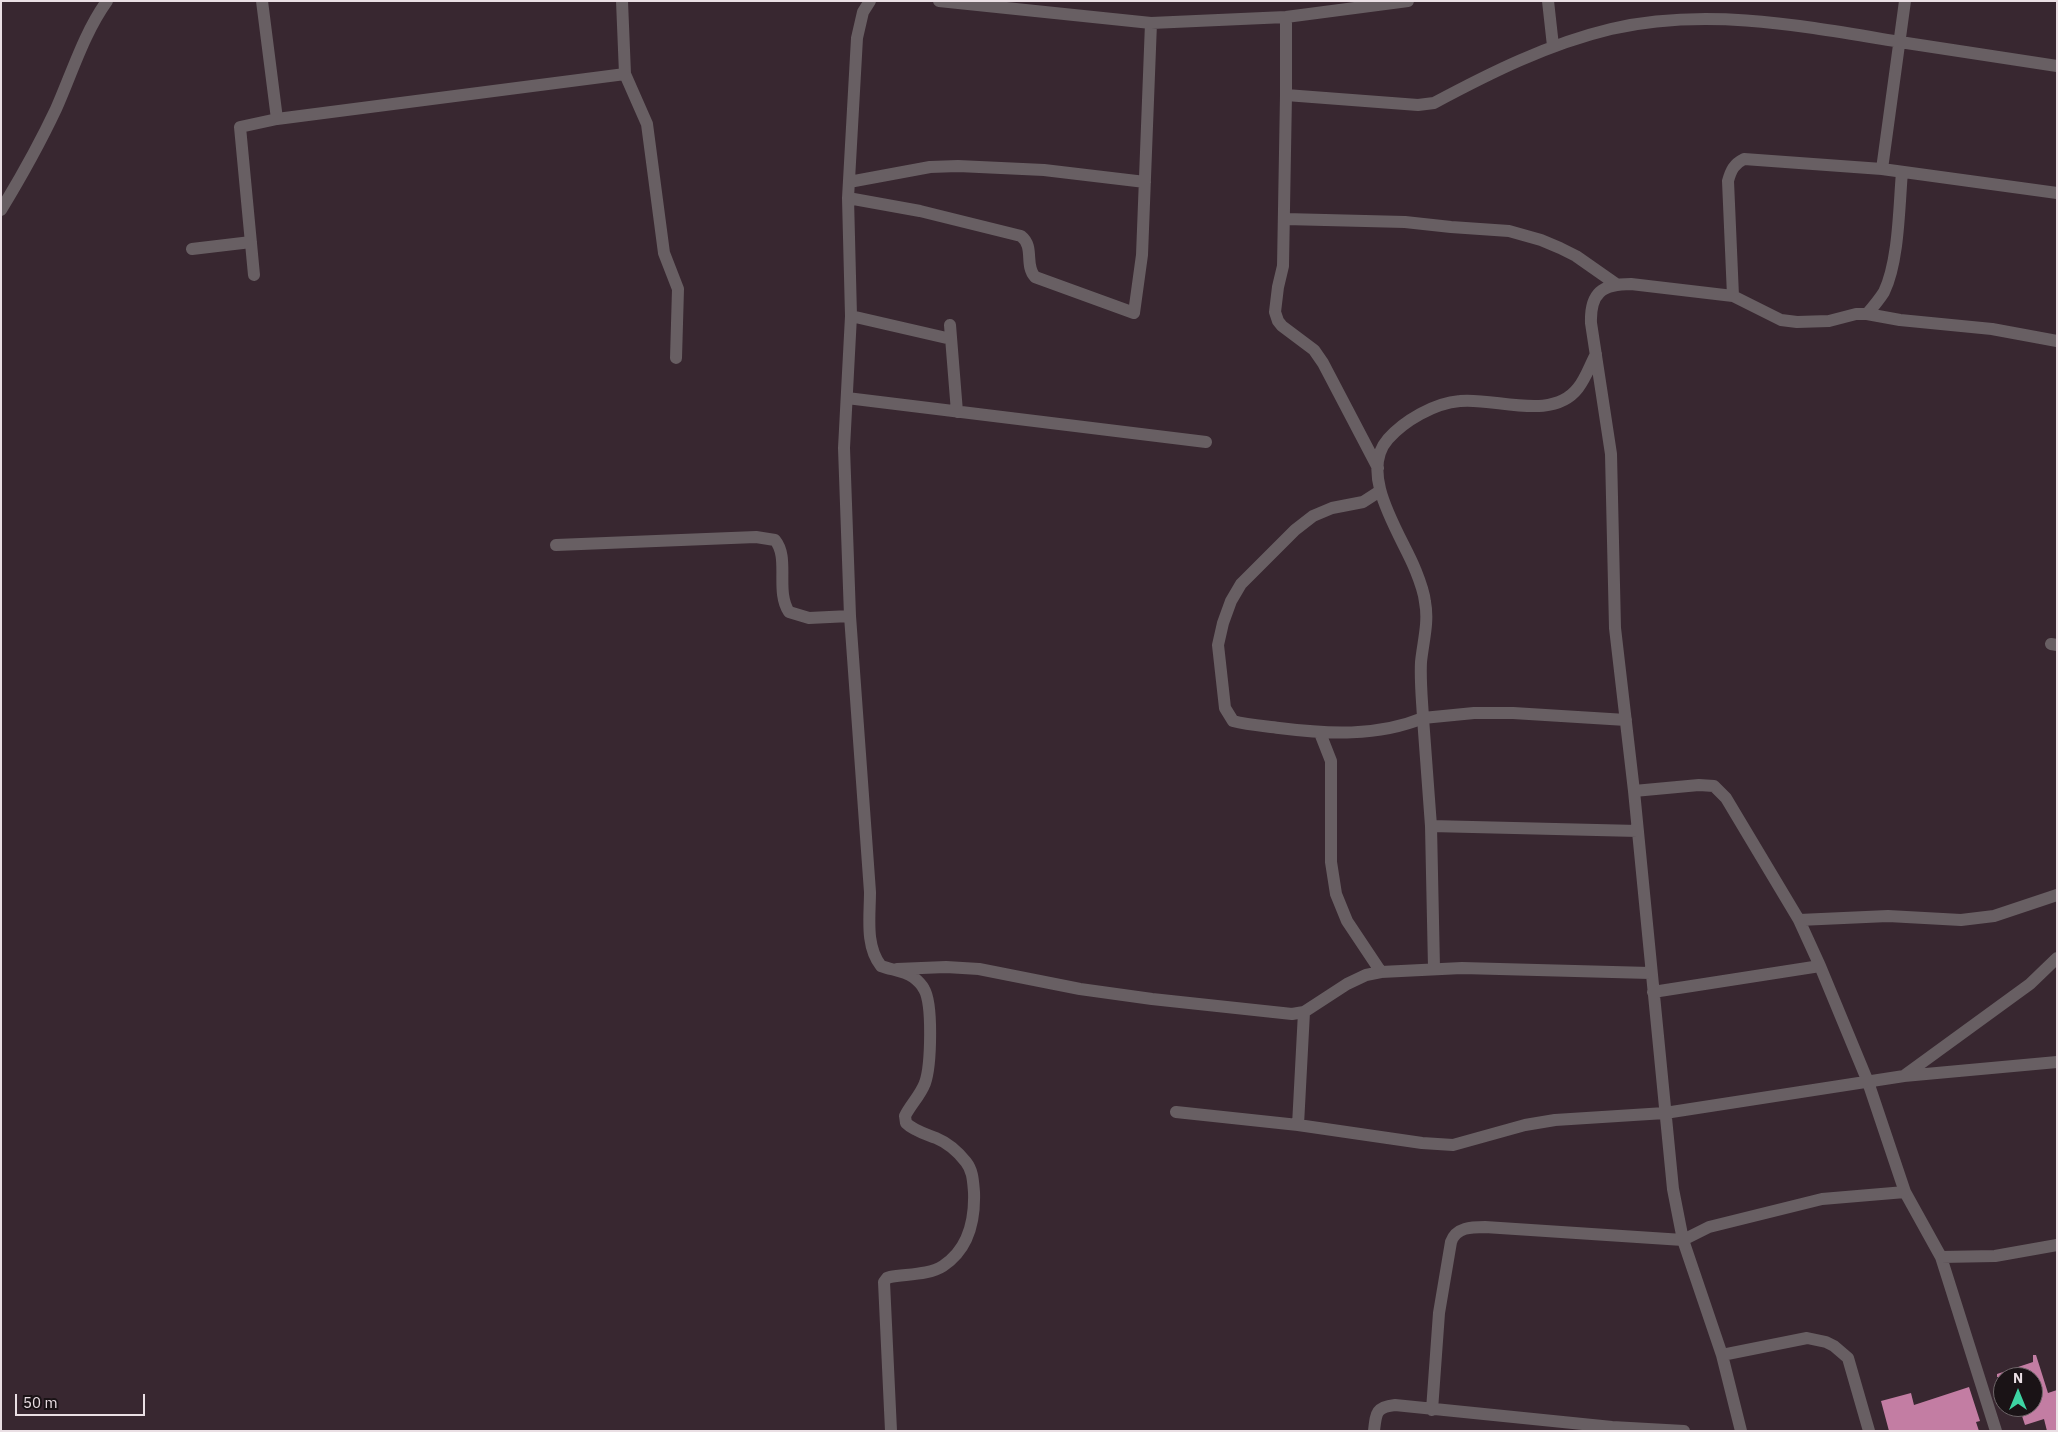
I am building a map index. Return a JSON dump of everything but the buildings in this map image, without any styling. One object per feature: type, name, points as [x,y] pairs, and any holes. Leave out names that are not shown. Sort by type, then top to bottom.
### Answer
[{"type":"street","points":[[1,210],[23,174],[56,109],[80,52],[107,1]]},
{"type":"street","points":[[262,1],[277,119]]},
{"type":"street","points":[[622,1],[625,74],[647,124],[664,253],[678,289],[676,358]]},
{"type":"street","points":[[870,1],[863,12],[857,38],[848,198],[850,316],[844,448],[850,616],[870,892],[870,936],[871,944],[881,966],[895,969],[914,978],[923,988],[929,1009],[929,1061],[926,1081],[921,1093],[907,1111],[906,1123],[918,1131],[948,1145],[966,1162],[971,1170],[974,1207],[972,1224],[965,1243],[944,1265],[926,1272],[890,1276],[884,1282],[891,1431]]},
{"type":"street","points":[[939,1],[1151,23],[1286,17],[1408,1]]},
{"type":"street","points":[[1548,1],[1553,46]]},
{"type":"street","points":[[1882,169],[1905,1]]},
{"type":"street","points":[[1286,17],[1285,219],[1283,266],[1277,293],[1276,317],[1282,326],[1314,350],[1323,363],[1378,468]]},
{"type":"street","points":[[1286,95],[1434,103],[1553,46],[1612,29],[1691,19],[1796,24],[2057,66]]},
{"type":"street","points":[[848,198],[920,211],[1021,236],[1028,244],[1030,270],[1035,278],[1134,313],[1142,255],[1151,23]]},
{"type":"street","points":[[254,275],[240,127],[277,119],[625,74]]},
{"type":"street","points":[[1733,296],[1727,191],[1731,170],[1744,159],[1882,169],[2057,193]]},
{"type":"street","points":[[849,182],[930,167],[958,166],[1044,170],[1145,182]]},
{"type":"street","points":[[1867,314],[1883,292],[1889,279],[1895,247],[1902,172]]},
{"type":"street","points":[[1285,219],[1405,222],[1451,228],[1509,231],[1541,240],[1560,248],[1576,256],[1616,284]]},
{"type":"street","points":[[192,249],[251,242]]},
{"type":"street","points":[[1741,1431],[1722,1355],[1683,1240],[1672,1189],[1634,792],[1614,628],[1611,454],[1590,307],[1602,290],[1616,284],[1631,284],[1733,296],[1781,320],[1814,322],[1837,320],[1856,314],[1867,314],[1900,320],[1992,329],[2057,341]]},
{"type":"street","points":[[850,316],[951,339]]},
{"type":"street","points":[[950,326],[956,412]]},
{"type":"street","points":[[1434,968],[1432,826],[1421,671],[1427,623],[1425,601],[1414,568],[1380,491],[1378,468],[1381,451],[1386,440],[1403,426],[1438,406],[1458,401],[1474,400],[1535,406],[1552,404],[1565,399],[1578,388],[1596,354]]},
{"type":"street","points":[[847,398],[1206,442]]},
{"type":"street","points":[[1380,491],[1363,502],[1320,511],[1295,530],[1241,584],[1231,601],[1220,633],[1218,662],[1225,708],[1234,721],[1320,733],[1360,732],[1392,728],[1423,718],[1474,713],[1513,713],[1626,720]]},
{"type":"street","points":[[556,545],[769,538],[775,540],[780,550],[782,597],[789,612],[809,618],[850,616]]},
{"type":"street","points":[[1320,733],[1331,761],[1331,862],[1336,894],[1346,921],[1381,972]]},
{"type":"street","points":[[1634,792],[1699,784],[1714,786],[1726,798],[1799,920],[1868,1082],[1905,1192],[1941,1257],[1996,1431]]},
{"type":"street","points":[[1432,826],[1638,831]]},
{"type":"street","points":[[1799,920],[1888,916],[1961,920],[1994,916],[2057,895]]},
{"type":"street","points":[[1904,1076],[2030,984],[2057,958]]},
{"type":"street","points":[[1653,992],[1820,966]]},
{"type":"street","points":[[895,969],[946,967],[979,969],[1018,975],[1080,989],[1292,1014],[1304,1012],[1347,984],[1366,975],[1381,972],[1434,968],[1650,973]]},
{"type":"street","points":[[1298,1125],[1304,1012]]},
{"type":"street","points":[[1176,1112],[1298,1125],[1422,1143],[1452,1145],[1525,1125],[1555,1120],[1665,1113],[1904,1076],[2057,1062]]},
{"type":"street","points":[[1432,1410],[1439,1313],[1451,1242],[1456,1233],[1463,1229],[1485,1227],[1683,1240],[1709,1227],[1822,1199],[1905,1192]]},
{"type":"street","points":[[1941,1257],[1995,1256],[2057,1245]]},
{"type":"street","points":[[1722,1355],[1807,1338],[1817,1339],[1834,1346],[1848,1358],[1869,1431]]},
{"type":"street","points":[[1374,1431],[1375,1415],[1380,1409],[1386,1406],[1405,1405],[1432,1410],[1612,1427],[1684,1431]]}]
